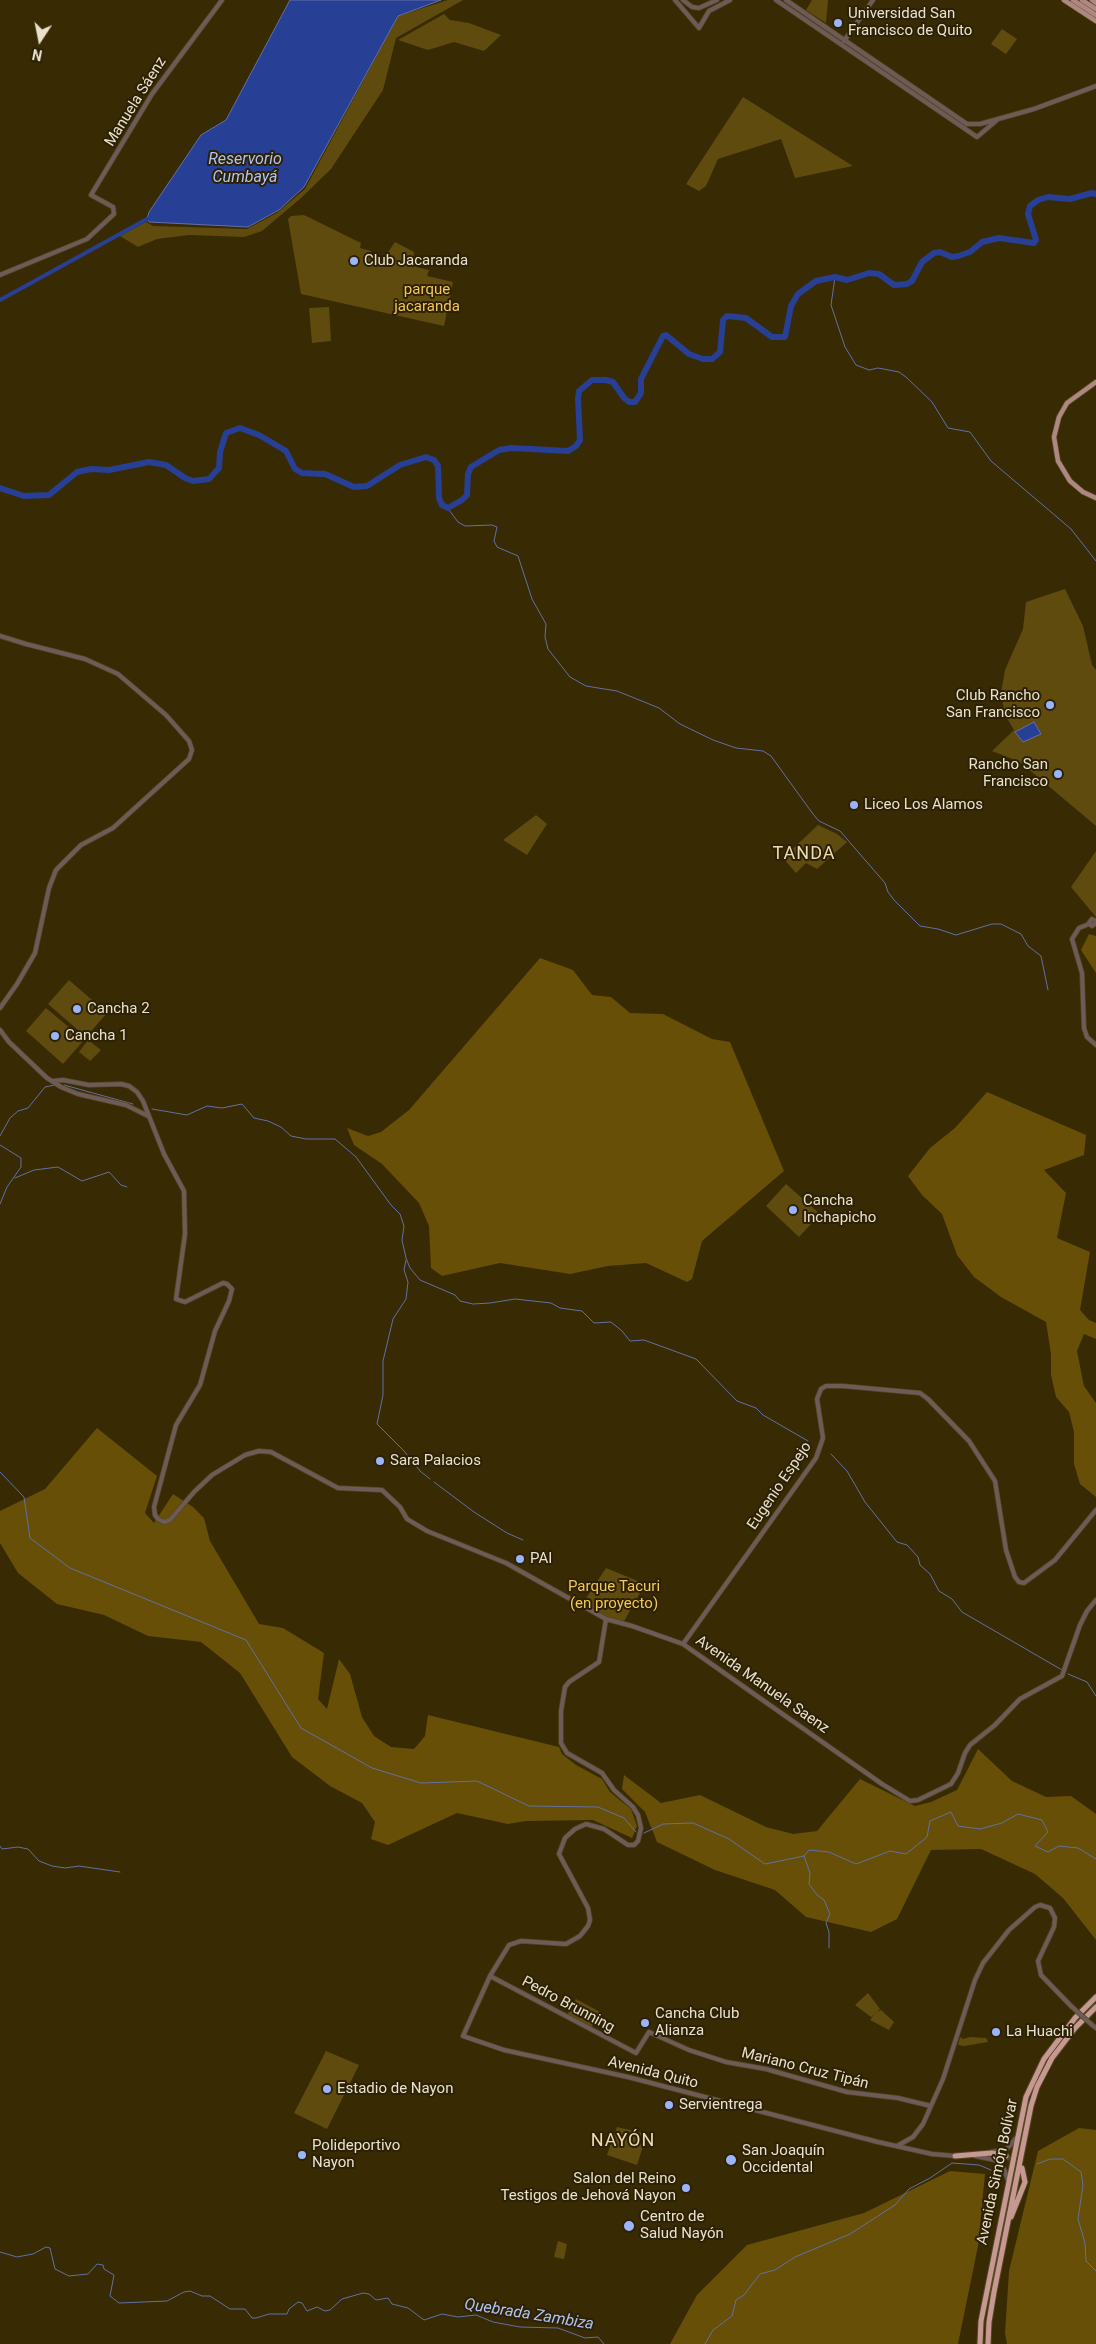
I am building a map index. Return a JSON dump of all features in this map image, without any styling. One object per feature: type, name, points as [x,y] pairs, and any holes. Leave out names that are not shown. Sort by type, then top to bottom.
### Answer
[{"type":"highway","name":"Avenida Simón Bolívar","points":[[980,2344],[980,2321],[1016,2138],[1026,2098],[1044,2059],[1075,2018],[1096,1997]]},
{"type":"highway","name":"Avenida Simón Bolívar","points":[[988,2344],[989,2322],[1006,2229],[1026,2124],[1037,2086],[1057,2051],[1075,2028],[1096,2007]]},
{"type":"highway","points":[[955,2156],[991,2153],[1006,2156]]},
{"type":"highway","points":[[1006,2229],[1024,2186],[1025,2174],[1022,2168]]},
{"type":"main road","points":[[1064,0],[1095,19]]},
{"type":"main road","points":[[1072,0],[1095,19]]},
{"type":"main road","points":[[1082,0],[1096,6]]},
{"type":"main road","points":[[1087,0],[1096,6]]},
{"type":"main road","points":[[1092,0],[1096,6]]},
{"type":"main road","points":[[1096,382],[1067,403],[1059,417],[1054,437],[1058,461],[1070,481],[1083,492],[1096,498]]},
{"type":"street","name":"Manuela Sáenz","points":[[0,275],[87,239],[115,212],[113,207],[91,195],[152,94],[222,0]]},
{"type":"street","points":[[675,0],[699,28],[705,15],[715,7],[730,0]]},
{"type":"street","points":[[683,0],[690,6],[699,8],[717,0]]},
{"type":"street","points":[[776,0],[978,137],[998,118]]},
{"type":"street","points":[[786,0],[846,39],[964,122],[973,125],[1034,110],[1096,86]]},
{"type":"street","points":[[843,44],[873,0]]},
{"type":"street","points":[[712,2],[715,7]]},
{"type":"street","points":[[685,12],[690,6]]},
{"type":"street","points":[[887,76],[891,70]]},
{"type":"street","points":[[980,124],[984,131]]},
{"type":"street","points":[[971,133],[973,125]]},
{"type":"street","points":[[0,636],[85,659],[118,674],[166,715],[189,741],[192,750],[189,759],[113,828],[81,845],[56,870],[49,888],[35,953],[15,987],[0,1007]]},
{"type":"street","points":[[1094,924],[1079,928],[1072,939],[1082,973],[1084,1028],[1087,1038],[1096,1045]]},
{"type":"street","points":[[0,1030],[8,1042],[53,1081],[76,1094],[126,1105],[148,1116]]},
{"type":"street","points":[[53,1081],[63,1080],[89,1085],[118,1084],[129,1086],[142,1099],[148,1116]]},
{"type":"street","name":"Avenida Manuela Saenz","points":[[148,1116],[156,1131],[164,1154],[184,1191],[184,1234],[176,1299],[185,1302],[223,1283],[230,1286],[232,1291],[215,1331],[200,1385],[176,1425],[155,1501],[154,1510],[156,1517],[164,1522],[170,1520],[194,1492],[212,1475],[250,1453],[268,1452],[338,1488],[371,1488],[384,1491],[400,1507],[407,1519],[414,1525],[437,1537],[506,1562],[606,1619],[683,1644],[882,1784],[905,1799],[913,1801],[951,1784],[970,1746],[995,1725],[1020,1699],[1062,1676],[1080,1625],[1087,1611],[1096,1600]]},
{"type":"street","name":"Eugenio Espejo","points":[[683,1644],[816,1458],[823,1438],[817,1399],[821,1389],[826,1386],[920,1393],[969,1441],[995,1481],[1006,1550],[1015,1577],[1019,1582],[1024,1583],[1055,1560],[1096,1510]]},
{"type":"street","points":[[490,1976],[511,1944],[521,1941],[563,1945],[574,1941],[587,1929],[590,1920],[588,1908],[559,1854],[562,1841],[568,1834],[581,1825],[590,1825],[607,1831],[628,1845],[634,1845],[638,1842],[641,1828],[638,1815],[633,1807],[614,1790],[602,1774],[567,1754],[561,1743],[561,1711],[564,1688],[569,1682],[598,1662],[606,1619]]},
{"type":"street","points":[[897,2146],[918,2132],[931,2106],[983,1963],[1009,1930],[1035,1907],[1040,1905],[1050,1908],[1055,1918],[1054,1927],[1038,1961],[1041,1975],[1071,2006],[1096,2028]]},
{"type":"street","name":"Avenida Quito","points":[[490,1976],[463,2036],[504,2050],[628,2077],[897,2146],[932,2154],[987,2157],[995,2160],[1004,2169],[1008,2180]]},
{"type":"street","name":"Pedro Brunning","points":[[490,1976],[636,2053],[649,2032]]},
{"type":"street","name":"Mariano Cruz Tipán","points":[[649,2032],[689,2050],[726,2062],[766,2068],[847,2092],[898,2098],[931,2106]]},
{"type":"street","name":"Avenida Quito","points":[[955,2156],[1003,2151],[1010,2147],[1016,2138]]},
{"type":"green space","points":[[448,0],[463,0],[396,38],[383,90],[331,169],[301,198],[262,231],[244,237],[189,235],[157,239],[138,247],[120,236],[146,222],[153,226],[247,229],[277,213],[305,189],[398,16]]},
{"type":"green space","points":[[812,0],[828,0],[826,23],[806,10]]},
{"type":"green space","points":[[444,14],[450,20],[469,23],[501,35],[484,51],[454,42],[428,50],[398,40]]},
{"type":"green space","points":[[1002,29],[1017,39],[1006,54],[991,44]]},
{"type":"green space","points":[[743,97],[853,166],[795,178],[781,139],[718,159],[706,186],[699,191],[686,184]]},
{"type":"green space","name":"Club Jacaranda","points":[[304,215],[361,243],[360,248],[371,251],[371,254],[385,257],[395,242],[414,252],[412,266],[429,270],[427,276],[453,282],[444,326],[301,294],[288,219],[291,216]]},
{"type":"green space","points":[[329,307],[331,341],[312,343],[309,308]]},
{"type":"green space","name":"Club Rancho San Francisco","points":[[1065,589],[1083,626],[1092,665],[1096,670],[1096,826],[1020,762],[992,751],[1014,730],[1005,715],[1001,693],[1005,670],[1023,629],[1026,602]]},
{"type":"green space","points":[[536,815],[547,824],[527,855],[503,840]]},
{"type":"green space","points":[[818,825],[837,834],[847,842],[817,869],[806,863],[796,873],[783,858]]},
{"type":"green space","points":[[1096,851],[1096,917],[1071,887]]},
{"type":"green space","name":"Cancha 2","points":[[69,980],[107,1013],[86,1037],[48,1004]]},
{"type":"green space","name":"Cancha 1","points":[[46,1008],[84,1040],[63,1064],[26,1031]]},
{"type":"green space","points":[[88,1040],[101,1050],[90,1061],[79,1052]]},
{"type":"green space","name":"Cancha Inchapicho","points":[[786,1184],[820,1214],[799,1237],[766,1206]]},
{"type":"green space","name":"Parque Tacuri (en proyecto)","points":[[606,1568],[645,1584],[623,1623],[606,1619],[581,1606]]},
{"type":"green space","points":[[868,1993],[880,2009],[871,2017],[855,2005]]},
{"type":"green space","points":[[576,1999],[600,2012],[591,2028],[567,2015]]},
{"type":"green space","points":[[881,2010],[894,2022],[889,2030],[870,2020],[875,2013]]},
{"type":"green space","points":[[960,2037],[963,2039],[970,2037],[986,2038],[988,2042],[964,2046],[958,2045]]},
{"type":"green space","name":"Estadio de Nayon","points":[[326,2051],[359,2065],[327,2129],[294,2113]]},
{"type":"green space","points":[[617,2127],[647,2134],[637,2165],[607,2155]]},
{"type":"green space","points":[[558,2241],[567,2244],[564,2259],[554,2257]]},
{"type":"shaded area","points":[[1089,934],[1096,936],[1096,973],[1081,950]]},
{"type":"shaded area","points":[[540,958],[573,970],[592,995],[611,997],[630,1013],[663,1014],[712,1039],[730,1042],[784,1171],[702,1241],[692,1279],[687,1282],[646,1263],[608,1266],[570,1274],[500,1263],[442,1276],[431,1268],[429,1226],[419,1203],[382,1164],[354,1145],[347,1128],[368,1136],[381,1132],[409,1110]]},
{"type":"shaded area","points":[[987,1092],[1086,1135],[1084,1155],[1044,1170],[1066,1193],[1057,1238],[1090,1252],[1080,1310],[1089,1320],[1096,1323],[1096,1339],[1084,1334],[1077,1351],[1084,1386],[1096,1403],[1096,1497],[1080,1484],[1074,1464],[1074,1432],[1069,1412],[1056,1397],[1051,1375],[1051,1354],[1046,1322],[1001,1297],[974,1277],[957,1255],[942,1214],[922,1195],[908,1176],[930,1148],[955,1128]]},
{"type":"shaded area","points":[[97,1428],[157,1476],[145,1513],[154,1523],[173,1494],[193,1507],[204,1518],[210,1541],[259,1624],[283,1628],[324,1653],[318,1699],[327,1709],[339,1659],[350,1674],[362,1717],[374,1736],[391,1747],[414,1749],[425,1736],[428,1715],[559,1747],[562,1754],[576,1765],[602,1779],[610,1792],[631,1809],[637,1826],[632,1838],[593,1820],[526,1821],[508,1824],[457,1813],[388,1845],[371,1839],[375,1822],[362,1803],[330,1786],[292,1757],[240,1673],[201,1642],[148,1636],[104,1615],[57,1604],[18,1573],[0,1543],[0,1511],[45,1489]]},
{"type":"shaded area","points":[[978,1749],[1012,1781],[1046,1797],[1071,1796],[1096,1814],[1096,1940],[1063,1898],[1035,1874],[981,1849],[931,1850],[897,1919],[871,1932],[806,1917],[775,1890],[715,1870],[657,1842],[645,1812],[622,1789],[624,1775],[661,1803],[700,1795],[766,1827],[793,1834],[817,1831],[860,1779],[915,1806],[931,1802],[957,1790]]},
{"type":"shaded area","points":[[1079,2128],[1096,2130],[1096,2344],[1007,2344],[1005,2333],[1009,2271],[1038,2151]]},
{"type":"shaded area","points":[[950,2171],[985,2174],[978,2246],[958,2344],[670,2344],[697,2295],[747,2245],[864,2213]]},
{"type":"water","name":"Reservorio Cumbayá","points":[[290,0],[441,0],[398,16],[304,187],[279,210],[248,227],[149,222],[147,219],[149,212],[201,135],[226,120]]},
{"type":"water","points":[[1034,722],[1041,734],[1023,742],[1015,732]]},
{"type":"waterway","points":[[0,488],[24,496],[49,495],[77,472],[91,469],[109,470],[149,462],[166,465],[193,481],[209,479],[219,468],[220,452],[226,433],[240,428],[259,435],[286,451],[295,469],[302,473],[325,474],[354,487],[367,486],[400,465],[426,457],[434,460],[438,466],[439,498],[442,505],[448,508],[467,495],[468,474],[471,467],[499,450],[511,448],[568,451],[576,446],[580,440],[579,391],[592,380],[613,382],[624,398],[629,402],[635,402],[641,393],[641,379],[663,336],[666,335],[689,354],[703,359],[712,359],[720,352],[723,320],[727,316],[746,318],[772,337],[785,337],[791,306],[798,294],[816,281],[835,277],[847,280],[869,273],[879,274],[894,285],[907,284],[912,281],[922,262],[934,253],[940,252],[952,257],[958,256],[970,252],[982,242],[999,238],[1034,243],[1036,240],[1028,214],[1030,206],[1038,200],[1048,197],[1070,199],[1092,193],[1096,194]]},
{"type":"waterway","points":[[0,300],[147,219]]},
{"type":"waterway","points":[[835,277],[831,305],[845,347],[856,365],[869,370],[878,368],[899,372],[906,377],[932,402],[948,428],[970,432],[991,461],[1071,529],[1096,561]]},
{"type":"waterway","points":[[446,506],[458,522],[465,526],[492,525],[497,527],[494,541],[497,547],[518,556],[532,599],[546,624],[545,637],[548,649],[570,677],[586,686],[617,691],[659,708],[680,724],[713,740],[736,748],[763,751],[771,756],[819,821],[840,831],[885,883],[888,892],[894,900],[920,926],[956,935],[992,924],[1001,924],[1021,934],[1028,946],[1041,956],[1048,990]]},
{"type":"waterway","points":[[0,1136],[10,1118],[18,1111],[28,1108],[45,1087],[55,1085]]},
{"type":"waterway","points":[[64,1085],[133,1104]]},
{"type":"waterway","points":[[152,1109],[187,1115],[207,1106],[222,1108],[242,1104],[254,1118],[268,1121],[281,1127],[291,1136],[306,1139],[335,1139],[356,1157],[391,1205],[400,1214],[404,1226],[402,1240],[406,1258],[410,1268],[420,1280],[455,1295],[460,1301],[473,1304],[515,1299],[551,1303],[560,1308],[582,1311],[594,1323],[611,1322],[630,1341],[644,1340],[696,1359],[737,1401],[756,1408],[763,1415],[808,1441]]},
{"type":"waterway","points":[[0,1145],[21,1158],[21,1167],[7,1187],[0,1204]]},
{"type":"waterway","points":[[15,1178],[34,1170],[58,1167],[82,1181],[109,1172],[121,1185],[127,1187]]},
{"type":"waterway","points":[[406,1260],[404,1270],[408,1282],[406,1299],[393,1319],[383,1361],[383,1395],[377,1424],[404,1451],[420,1471],[430,1479]]},
{"type":"waterway","points":[[831,1454],[847,1471],[865,1502],[897,1542],[907,1545],[918,1557],[920,1565],[930,1574],[939,1591],[952,1599],[962,1612],[1062,1670]]},
{"type":"waterway","points":[[0,1472],[24,1497],[30,1538],[70,1568],[246,1640],[301,1728],[372,1768],[421,1783],[477,1781],[529,1806],[598,1807],[624,1818],[636,1832]]},
{"type":"waterway","points":[[434,1482],[474,1512],[507,1533],[523,1540]]},
{"type":"waterway","points":[[1068,1674],[1087,1682],[1096,1696]]},
{"type":"waterway","points":[[804,1856],[809,1850],[829,1852],[856,1864],[890,1851],[906,1854],[927,1837],[930,1821],[951,1812],[958,1826],[980,1829],[1002,1823],[1018,1814],[1042,1820],[1048,1832],[1035,1846],[1048,1852],[1059,1846],[1078,1848],[1096,1859]]},
{"type":"waterway","points":[[644,1833],[663,1824],[693,1823],[729,1839],[765,1864],[804,1856],[810,1873],[809,1884],[817,1895],[824,1900],[830,1914],[826,1923],[829,1932],[829,1948]]},
{"type":"waterway","points":[[0,1846],[2,1849],[18,1847],[28,1849],[39,1861],[52,1866],[65,1868],[79,1866],[120,1872]]},
{"type":"waterway","points":[[1037,2164],[1050,2159],[1063,2159],[1081,2172],[1083,2185],[1078,2219],[1085,2243],[1086,2261],[1096,2271]]},
{"type":"waterway","points":[[705,2344],[713,2330],[732,2316],[736,2300],[744,2295],[760,2274],[775,2270],[795,2257],[850,2234],[895,2205],[909,2189],[952,2163],[979,2165],[991,2170]]},
{"type":"waterway","name":"Quebrada Zambiza","points":[[0,2252],[17,2257],[33,2254],[46,2247],[50,2248],[55,2269],[69,2276],[88,2274],[97,2264],[103,2265],[104,2269],[114,2275],[110,2296],[119,2303],[167,2301],[190,2291],[202,2296],[210,2296],[230,2309],[245,2309],[252,2318],[256,2318],[269,2314],[287,2314],[289,2309],[298,2302],[302,2303],[307,2311],[317,2307],[325,2311],[330,2310],[342,2299],[363,2293],[369,2294],[376,2300],[388,2298],[392,2304],[408,2308],[424,2320],[442,2314],[458,2317],[476,2315],[493,2322],[520,2327],[558,2328],[585,2338],[598,2337],[604,2344]]},
{"type":"tunnel","points":[[1006,2156],[1021,2168]]},
{"type":"place","name":"Universidad San Francisco de Quito","points":[[838,23]]},
{"type":"place","name":"Club Jacaranda","points":[[354,261]]},
{"type":"place","name":"Club Rancho San Francisco","points":[[1050,705]]},
{"type":"place","name":"Rancho San Francisco","points":[[1058,774]]},
{"type":"place","name":"Liceo Los Alamos","points":[[854,805]]},
{"type":"place","name":"Cancha 2","points":[[77,1009]]},
{"type":"place","name":"Cancha 1","points":[[55,1036]]},
{"type":"place","name":"Cancha Inchapicho","points":[[793,1210]]},
{"type":"place","name":"Sara Palacios","points":[[380,1461]]},
{"type":"place","name":"PAI","points":[[520,1559]]},
{"type":"place","name":"Cancha Club Alianza","points":[[645,2023]]},
{"type":"place","name":"La Huachi","points":[[996,2032]]},
{"type":"place","name":"Estadio de Nayon","points":[[327,2089]]},
{"type":"place","name":"Servientrega","points":[[669,2105]]},
{"type":"place","name":"Polideportivo Nayon","points":[[302,2155]]},
{"type":"place","name":"San Joaquín Occidental","points":[[731,2160]]},
{"type":"place","name":"Salon del Reino Testigos de Jehová Nayon","points":[[686,2188]]},
{"type":"place","name":"Centro de Salud Nayón","points":[[629,2226]]},
{"type":"district","name":"TANDA","points":[[804,854]]},
{"type":"district","name":"NAYÓN","points":[[623,2141]]},
{"type":"park label","name":"parque jacaranda","points":[[427,298]]}]
